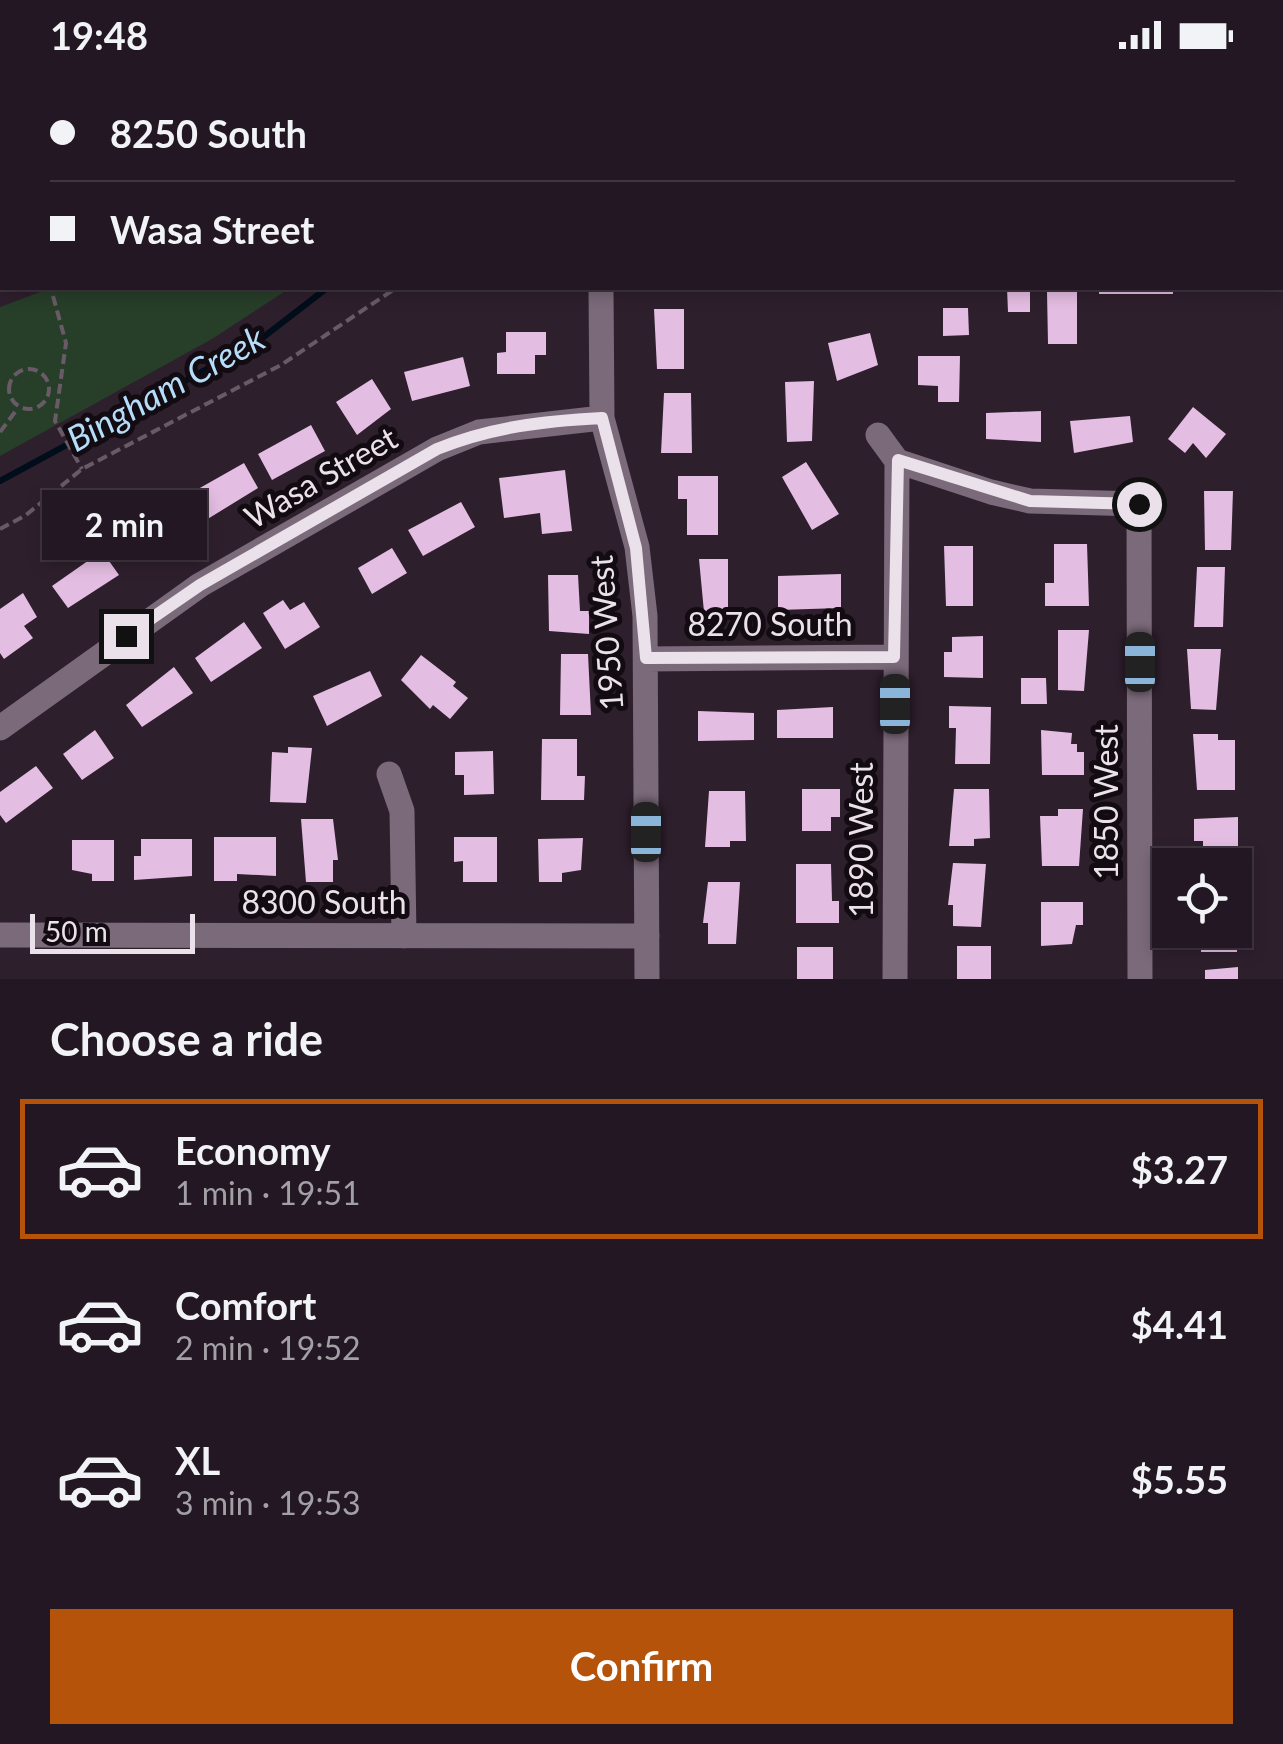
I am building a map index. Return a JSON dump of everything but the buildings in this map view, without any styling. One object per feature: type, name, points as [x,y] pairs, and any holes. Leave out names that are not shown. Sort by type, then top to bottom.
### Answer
[{"type":"street","name":"1950 West","points":[[601,290],[602,418],[636,548],[646,658],[647,979]]},
{"type":"street","name":"Wasa Street","points":[[0,728],[200,585],[437,449],[479,432],[602,418]]},
{"type":"street","points":[[878,435],[898,460]]},
{"type":"street","name":"1850 West","points":[[898,460],[1030,501],[1139,504],[1140,979]]},
{"type":"street","name":"1890 West","points":[[895,979],[898,460]]},
{"type":"street","name":"8270 South","points":[[646,658],[894,657]]},
{"type":"street","points":[[388,774],[402,811],[404,936]]},
{"type":"street","name":"8300 South","points":[[0,935],[647,936]]},
{"type":"path","points":[[0,529],[26,515],[82,469],[281,365],[393,290]]},
{"type":"path","points":[[53,296],[65,339],[57,424],[82,469]]},
{"type":"path","points":[[57,340],[65,339]]},
{"type":"path","points":[[30,368],[44,374],[50,388],[44,403],[28,410],[19,406],[12,403],[7,388],[13,373],[30,368]]},
{"type":"path","points":[[0,432],[19,406]]},
{"type":"green space","points":[[46,290],[287,290],[212,339],[0,456],[0,307]]},
{"type":"waterway","name":"Bingham Creek","points":[[0,481],[257,342],[324,290]]},
{"type":"route","points":[[126,636],[200,585],[437,449],[479,432],[524,424],[602,418],[636,548],[646,658],[894,657],[894,508],[898,460],[1030,501],[1139,504]]}]
